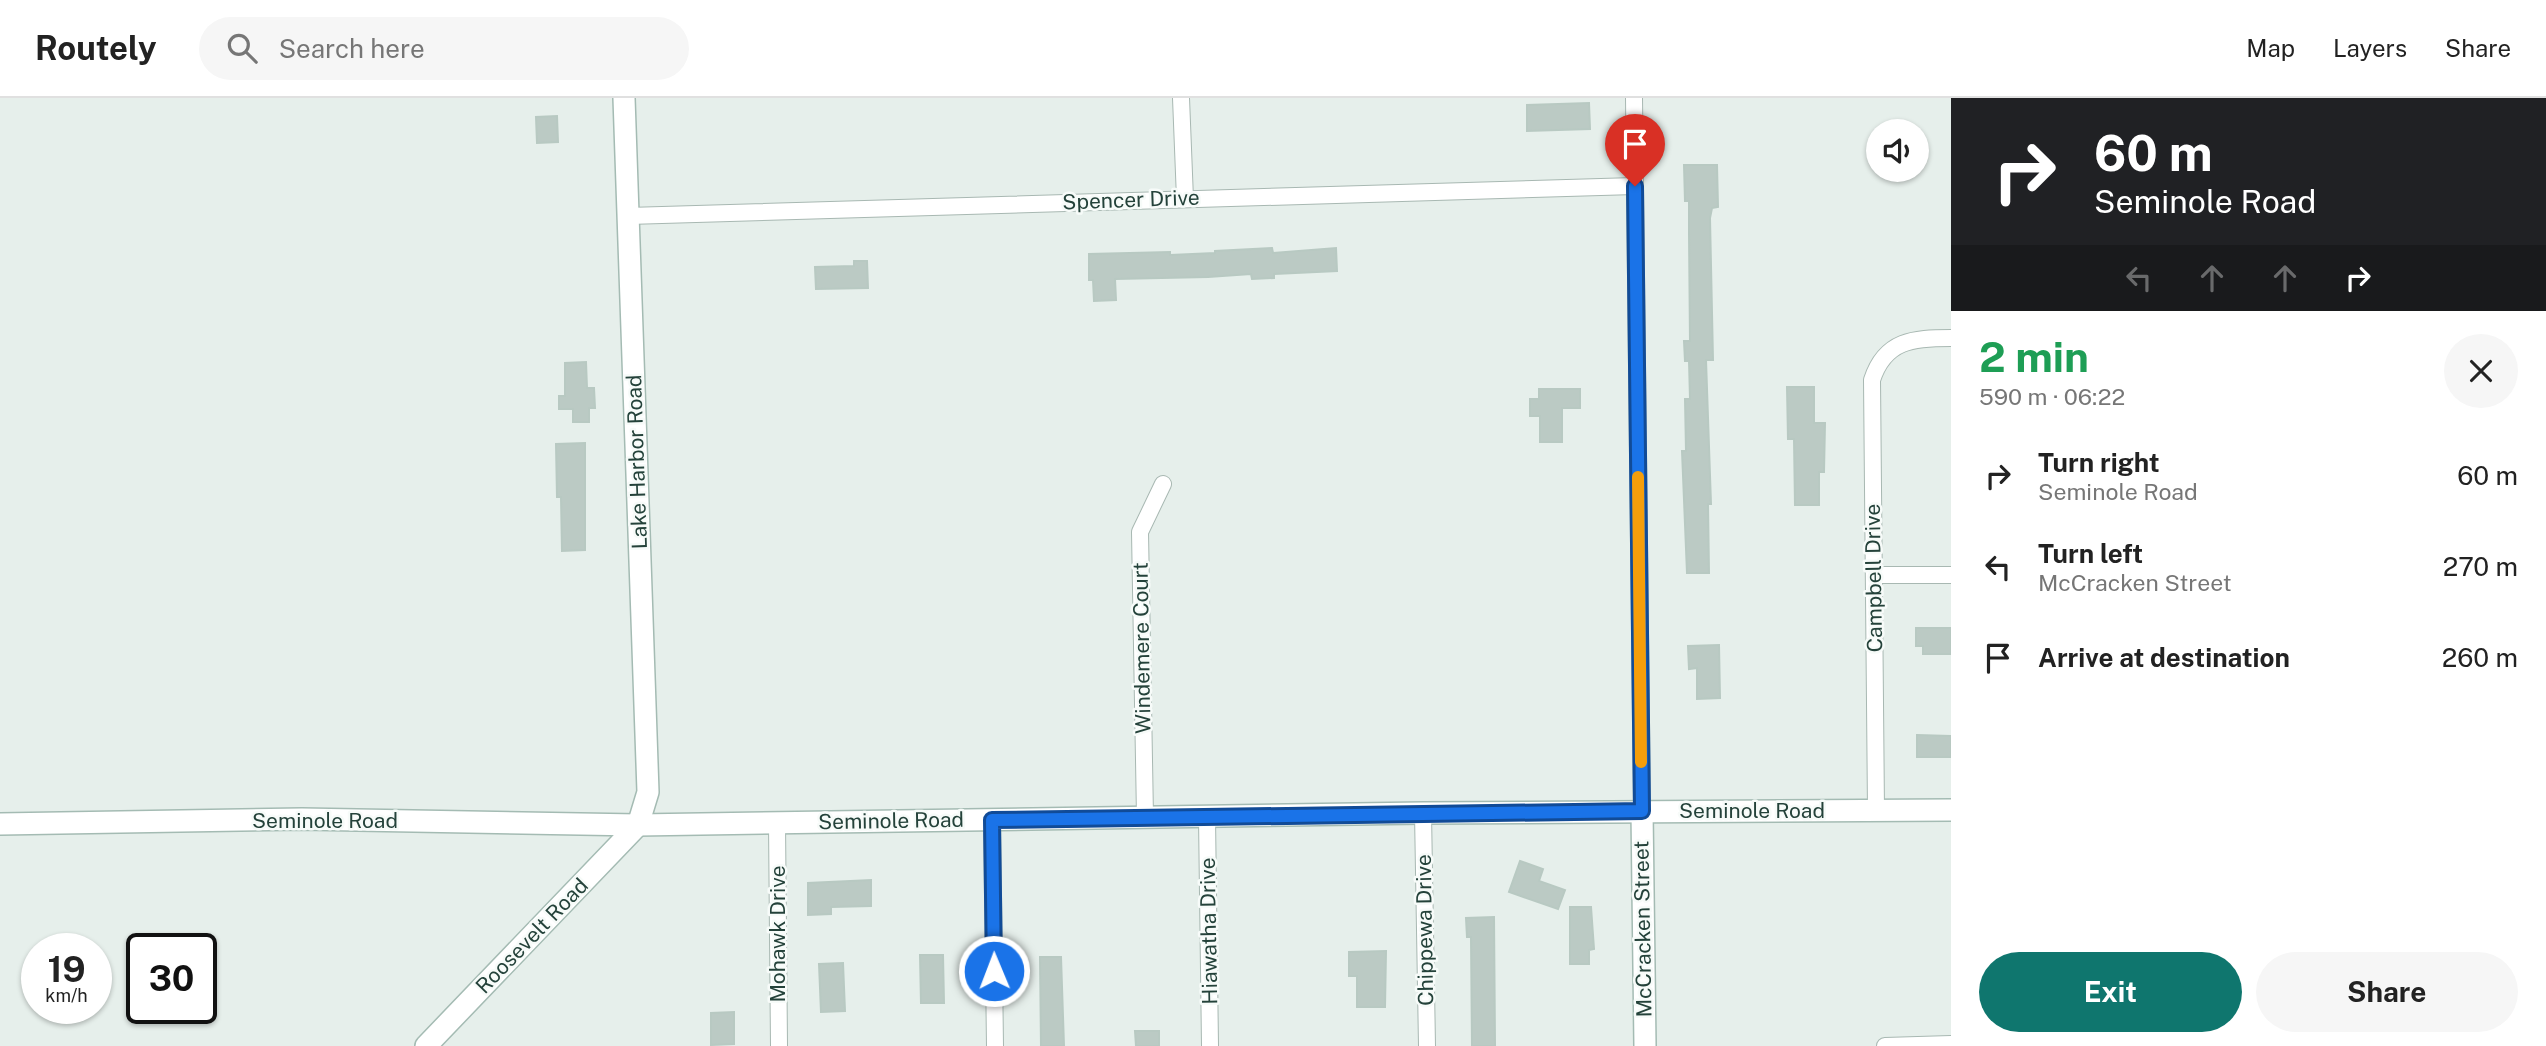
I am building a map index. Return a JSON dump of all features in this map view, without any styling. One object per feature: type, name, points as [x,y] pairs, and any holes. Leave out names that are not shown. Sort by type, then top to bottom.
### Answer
[{"type":"street","name":"Lake Harbor Road","points":[[624,98],[648,793],[638,825]]},
{"type":"street","points":[[1181,98],[1185,199]]},
{"type":"street","name":"McCracken Street","points":[[1634,98],[1645,1046]]},
{"type":"street","name":"Spencer Drive","points":[[628,216],[1635,186]]},
{"type":"street","name":"Campbell Drive","points":[[1875,810],[1872,380],[1880,360],[1901,344],[1951,338]]},
{"type":"street","name":"Windemere Court","points":[[1144,817],[1140,532],[1163,484]]},
{"type":"street","points":[[1874,575],[1951,575]]},
{"type":"street","name":"Seminole Road","points":[[0,824],[302,819],[638,825],[1423,813],[1951,810]]},
{"type":"street","name":"Chippewa Drive","points":[[1423,813],[1427,1046]]},
{"type":"street","name":"Hiawatha Drive","points":[[1208,817],[1210,1046]]},
{"type":"street","points":[[992,820],[995,1046]]},
{"type":"street","name":"Mohawk Drive","points":[[777,822],[779,1046]]},
{"type":"street","name":"Roosevelt Road","points":[[426,1046],[638,825]]},
{"type":"street","points":[[1885,1046],[1951,1044]]},
{"type":"building","points":[[1589,103],[1590,129],[1527,131],[1527,105]]},
{"type":"building","points":[[557,116],[558,142],[537,143],[536,117]]},
{"type":"building","points":[[1684,165],[1717,165],[1718,207],[1712,208],[1710,218],[1713,360],[1706,360],[1711,504],[1708,504],[1709,573],[1687,573],[1682,451],[1686,451],[1685,399],[1690,399],[1689,361],[1685,361],[1684,341],[1690,341],[1689,201],[1685,201]]},
{"type":"building","points":[[1272,248],[1273,253],[1336,248],[1337,271],[1274,274],[1274,278],[1252,279],[1251,274],[1115,279],[1116,300],[1094,301],[1093,280],[1089,280],[1089,254],[1170,252],[1170,255]]},
{"type":"building","points":[[854,261],[867,261],[868,288],[816,289],[815,267],[854,266]]},
{"type":"building","points":[[586,362],[587,388],[594,388],[595,408],[589,408],[589,422],[573,422],[573,409],[559,409],[559,396],[565,396],[565,363]]},
{"type":"building","points":[[1787,387],[1814,387],[1814,423],[1825,423],[1824,472],[1819,472],[1819,505],[1795,505],[1794,439],[1788,439]]},
{"type":"building","points":[[1539,389],[1580,389],[1580,408],[1562,408],[1562,442],[1540,442],[1540,416],[1530,416],[1530,399],[1539,399]]},
{"type":"building","points":[[585,443],[585,550],[562,551],[556,444]]},
{"type":"building","points":[[1916,628],[1951,628],[1951,654],[1923,654],[1923,646],[1916,646]]},
{"type":"building","points":[[1719,645],[1720,698],[1697,699],[1697,668],[1689,669],[1688,646]]},
{"type":"building","points":[[1917,735],[1951,736],[1951,757],[1917,757]]},
{"type":"building","points":[[1520,861],[1543,869],[1539,881],[1565,890],[1558,909],[1509,892]]},
{"type":"building","points":[[871,880],[871,906],[831,907],[831,914],[808,915],[808,883]]},
{"type":"building","points":[[1570,907],[1591,907],[1594,949],[1589,950],[1589,964],[1570,964]]},
{"type":"building","points":[[1494,917],[1495,1046],[1472,1046],[1471,937],[1467,937],[1466,918]]},
{"type":"building","points":[[1386,951],[1385,1007],[1357,1007],[1357,976],[1349,976],[1349,952]]},
{"type":"building","points":[[920,955],[943,955],[944,1003],[921,1003]]},
{"type":"building","points":[[1040,957],[1061,957],[1064,1046],[1041,1046]]},
{"type":"building","points":[[843,963],[845,1011],[821,1012],[819,964]]},
{"type":"building","points":[[734,1012],[734,1044],[711,1045],[711,1013]]},
{"type":"building","points":[[1135,1031],[1159,1031],[1159,1046],[1136,1046]]},
{"type":"slow traffic","points":[[1638,477],[1641,762]]},
{"type":"route","points":[[994,971],[992,820],[1642,811],[1635,186]]}]
